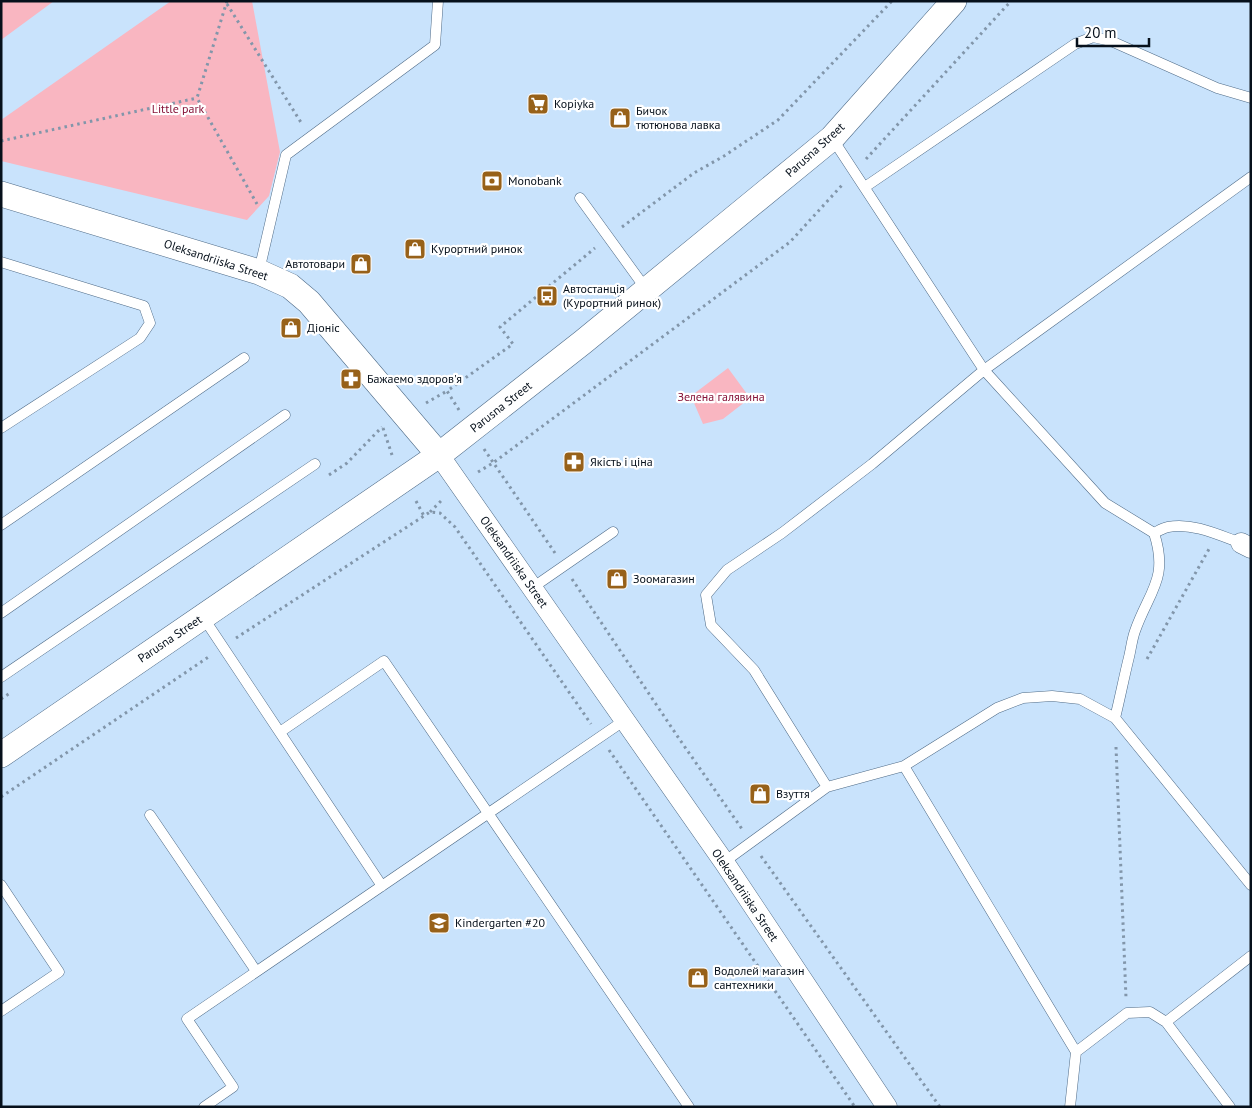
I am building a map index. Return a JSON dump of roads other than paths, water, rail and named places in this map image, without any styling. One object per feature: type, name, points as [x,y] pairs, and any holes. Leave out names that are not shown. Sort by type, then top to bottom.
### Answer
[{"type":"street","name":"Parusna Street","points":[[1,755],[439,455],[472,430],[832,138],[954,1]]},
{"type":"street","name":"Oleksandriiska Street","points":[[1,194],[259,272],[290,286],[309,302],[439,455],[724,862],[886,1106]]},
{"type":"lane","points":[[259,272],[286,155],[435,45],[438,1]]},
{"type":"lane","points":[[865,187],[1075,44],[1093,37],[1111,41],[1217,88],[1251,98]]},
{"type":"lane","points":[[832,138],[984,370],[1105,503],[1154,533],[1160,561],[1159,574],[1155,588],[1135,631],[1115,718]]},
{"type":"lane","points":[[826,787],[754,670],[711,625],[706,595],[727,570],[782,533],[865,469],[984,370],[1251,177]]},
{"type":"lane","points":[[580,198],[646,290]]},
{"type":"lane","points":[[1,262],[144,306],[150,323],[140,338],[1,428]]},
{"type":"lane","points":[[1,525],[244,358]]},
{"type":"lane","points":[[1,613],[285,415]]},
{"type":"lane","points":[[1,676],[315,464]]},
{"type":"lane","points":[[1154,533],[1169,527],[1185,527],[1217,534],[1246,546]]},
{"type":"lane","points":[[532,588],[613,532]]},
{"type":"lane","points":[[203,617],[382,886]]},
{"type":"lane","points":[[280,732],[384,661],[689,1107]]},
{"type":"lane","points":[[724,862],[826,787],[904,766],[997,708],[1023,698],[1052,696],[1080,699],[1115,718],[1251,885]]},
{"type":"lane","points":[[204,1107],[233,1087],[187,1019],[625,720]]},
{"type":"lane","points":[[904,766],[1076,1052],[1070,1107]]},
{"type":"lane","points":[[150,815],[256,971]]},
{"type":"lane","points":[[1,885],[59,972],[1,1011]]},
{"type":"lane","points":[[1166,1022],[1251,956]]},
{"type":"lane","points":[[1076,1052],[1127,1014],[1150,1012],[1166,1022],[1230,1107]]},
{"type":"place","name":"Kopiyka","points":[[538,104]]},
{"type":"place","name":"Бичок тютюнова лавка","points":[[620,118]]},
{"type":"place","name":"Monobank","points":[[492,181]]},
{"type":"place","name":"Курортний ринок","points":[[415,249]]},
{"type":"place","name":"Автотовари","points":[[361,264]]},
{"type":"place","name":"Автостанція (Курортний ринок)","points":[[547,296]]},
{"type":"place","name":"Діоніс","points":[[291,328]]},
{"type":"place","name":"Бажаемо здоров'я","points":[[351,379]]},
{"type":"place","name":"Якість і ціна","points":[[574,462]]},
{"type":"place","name":"Зоомагазин","points":[[617,579]]},
{"type":"place","name":"Взуття","points":[[760,794]]},
{"type":"place","name":"Kindergarten #20","points":[[439,923]]},
{"type":"place","name":"Водолей магазин сантехники","points":[[698,978]]},
{"type":"park label","name":"Little park","points":[[178,109]]},
{"type":"park label","name":"Зелена галявина","points":[[721,397]]}]
